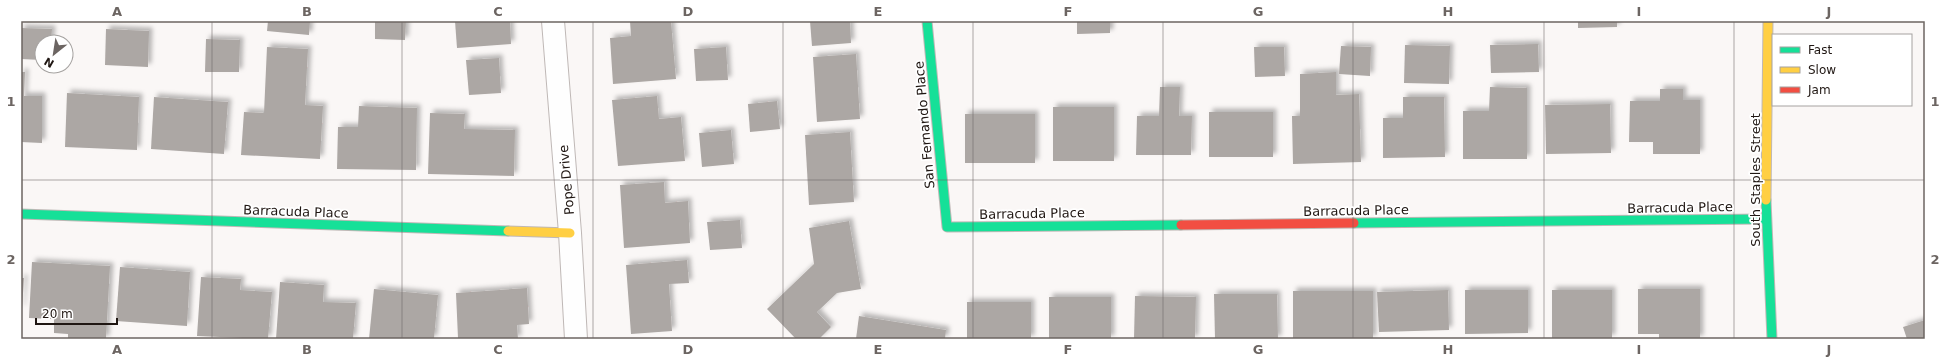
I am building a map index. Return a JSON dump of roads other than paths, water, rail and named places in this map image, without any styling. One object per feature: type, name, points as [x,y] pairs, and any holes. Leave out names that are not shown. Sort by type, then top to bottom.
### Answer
[{"type":"street","name":"Pope Drive","points":[[553,21],[570,233],[576,339]]},
{"type":"street","name":"San Fernando Place","points":[[927,21],[947,227]]},
{"type":"street","name":"South Staples Street","points":[[1768,21],[1766,219],[1772,339]]},
{"type":"street","name":"Barracuda Place","points":[[21,214],[570,233]]},
{"type":"street","name":"Barracuda Place","points":[[947,227],[1766,219]]}]
